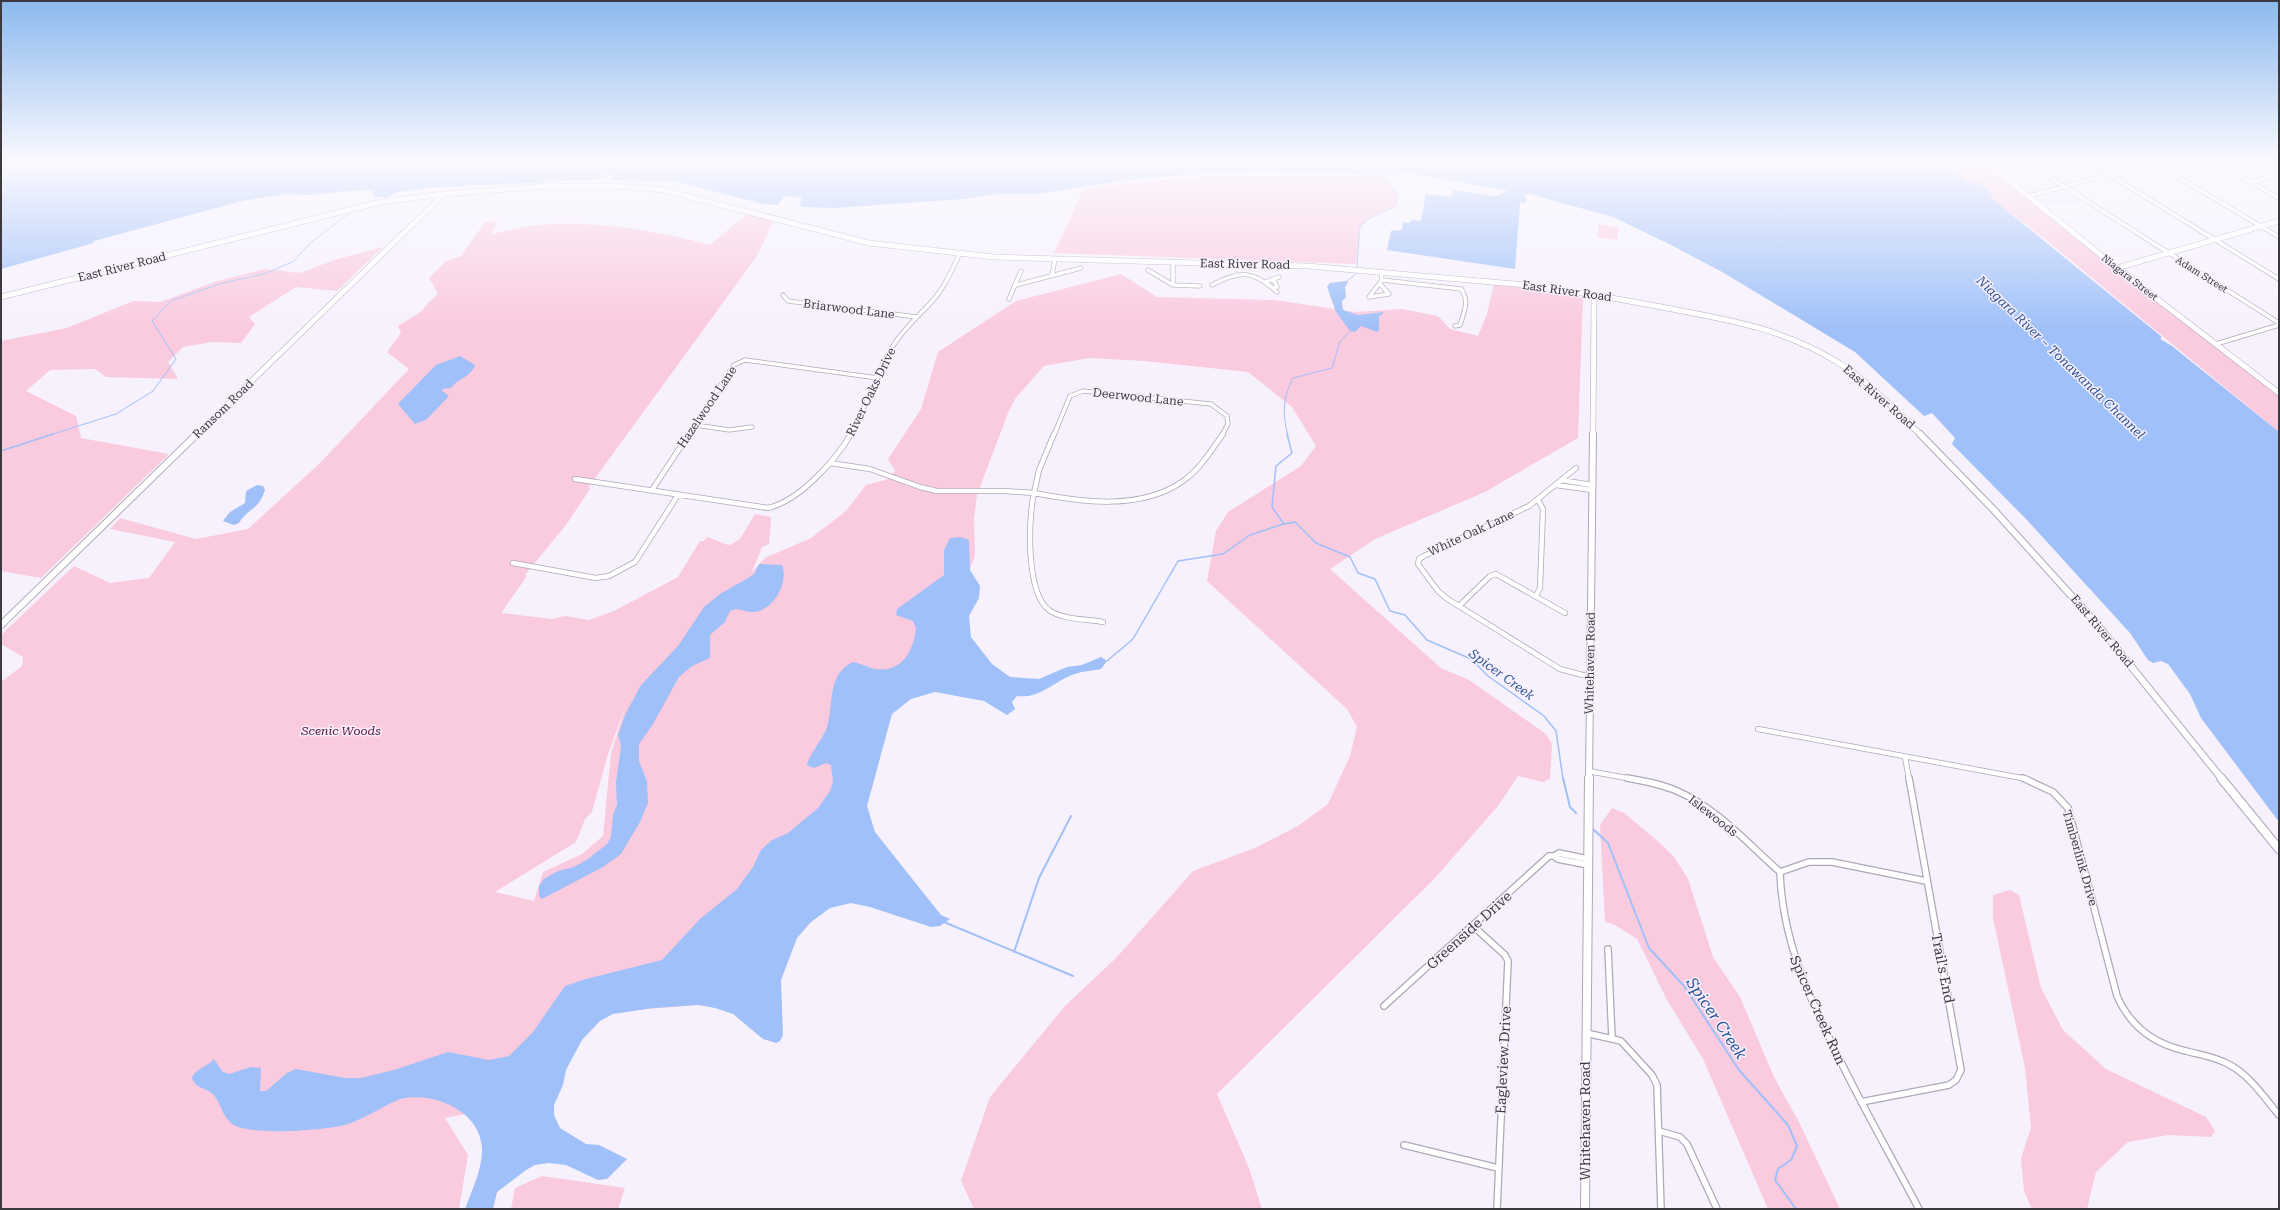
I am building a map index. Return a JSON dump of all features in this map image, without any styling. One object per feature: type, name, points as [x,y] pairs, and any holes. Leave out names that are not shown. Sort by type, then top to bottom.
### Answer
[{"type":"main road","name":"East River Road","points":[[1,297],[316,217]]},
{"type":"main road","name":"Ransom Road","points":[[1,625],[420,217]]},
{"type":"main road","name":"East River Road","points":[[772,217],[858,241],[959,255],[1308,266],[1381,271],[1549,287],[1594,294],[1763,328],[1806,344],[1849,370],[1936,449],[2059,580],[2162,703],[2279,849]]},
{"type":"main road","name":"Niagara Street","points":[[2055,217],[2117,268],[2279,393]]},
{"type":"main road","points":[[2117,268],[2279,221]]},
{"type":"main road","name":"Whitehaven Road","points":[[1585,1209],[1588,771],[1594,294]]},
{"type":"street","name":"Adam Street","points":[[2113,217],[2279,324]]},
{"type":"street","points":[[2180,217],[2279,279]]},
{"type":"street","points":[[2247,217],[2279,237]]},
{"type":"street","name":"River Oaks Drive","points":[[575,479],[773,508],[781,505],[806,486],[830,463],[854,430],[892,347],[943,287],[959,255]]},
{"type":"street","points":[[1052,275],[1055,259]]},
{"type":"street","points":[[1173,285],[1174,262]]},
{"type":"street","points":[[1242,264],[1242,273]]},
{"type":"street","points":[[1016,285],[1081,268]]},
{"type":"street","points":[[1148,270],[1173,285],[1200,286]]},
{"type":"street","points":[[1009,299],[1021,271]]},
{"type":"street","points":[[1381,271],[1381,282],[1389,294],[1369,297],[1381,282]]},
{"type":"street","points":[[1212,285],[1227,277],[1242,273],[1250,274],[1266,282],[1277,292]]},
{"type":"street","points":[[1266,282],[1279,277]]},
{"type":"street","points":[[1453,278],[1454,288]]},
{"type":"street","points":[[1273,288],[1277,286],[1277,283],[1274,280]]},
{"type":"street","points":[[1381,282],[1461,289],[1466,294],[1467,302],[1460,325],[1456,326]]},
{"type":"street","name":"Briarwood Lane","points":[[784,295],[788,300],[917,318]]},
{"type":"street","points":[[2216,344],[2279,324]]},
{"type":"street","name":"Hazelwood Lane","points":[[652,490],[734,365],[745,360],[878,378]]},
{"type":"street","name":"Deerwood Lane","points":[[1034,494],[1053,497],[1111,501],[1144,498],[1173,488],[1197,469],[1227,428],[1228,418],[1222,409],[1211,404],[1083,391],[1070,396],[1039,470],[1034,494],[1031,527],[1031,554],[1034,574],[1042,604],[1056,613],[1103,622]]},
{"type":"street","points":[[695,425],[729,430],[752,427]]},
{"type":"street","points":[[830,463],[871,469],[916,486],[935,490],[955,492],[1005,490],[1034,494]]},
{"type":"street","name":"White Oak Lane","points":[[1576,468],[1538,500],[1420,559],[1420,569],[1438,591],[1459,606],[1560,669],[1590,677]]},
{"type":"street","points":[[1561,480],[1592,488]]},
{"type":"street","points":[[1556,484],[1592,488]]},
{"type":"street","points":[[513,564],[596,578],[609,576],[635,562],[678,495]]},
{"type":"street","points":[[1536,596],[1540,588],[1543,509],[1538,500]]},
{"type":"street","points":[[1459,606],[1492,575],[1503,577],[1564,613]]},
{"type":"street","name":"Timberlink Drive","points":[[1758,729],[2020,777],[2040,784],[2060,797],[2068,808],[2117,996],[2124,1011],[2140,1028],[2159,1042],[2170,1047],[2210,1056],[2231,1065],[2250,1080],[2279,1115]]},
{"type":"street","name":"Trail's End","points":[[1861,1102],[1949,1085],[1958,1078],[1961,1066],[1926,881],[1905,757]]},
{"type":"street","name":"Islewoods","points":[[1588,771],[1651,783],[1687,796],[1724,824],[1780,872]]},
{"type":"street","name":"Greenside Drive","points":[[1384,1006],[1549,856],[1554,856],[1559,853],[1588,862]]},
{"type":"street","points":[[1780,872],[1805,863],[1832,862],[1926,881]]},
{"type":"street","name":"Spicer Creek Run","points":[[1780,872],[1784,917],[1796,961],[1819,1018],[1861,1102],[1920,1209]]},
{"type":"street","name":"Eagleview Drive","points":[[1473,926],[1505,954],[1508,961],[1497,1209]]},
{"type":"street","points":[[1608,949],[1612,1038]]},
{"type":"street","points":[[1586,1033],[1621,1041],[1652,1075],[1657,1086],[1661,1209]]},
{"type":"street","points":[[1659,1132],[1680,1137],[1687,1144],[1717,1209]]},
{"type":"street","points":[[1404,1145],[1498,1168]]},
{"type":"green space","name":"Scenic Woods","points":[[743,217],[760,217],[773,222],[757,256],[588,488],[590,489],[566,525],[525,575],[527,576],[501,613],[552,619],[565,616],[589,620],[614,611],[678,577],[700,541],[704,541],[707,537],[730,545],[740,539],[755,514],[771,517],[769,544],[762,547],[752,572],[765,558],[811,538],[846,511],[866,485],[889,479],[895,471],[888,459],[921,409],[938,352],[1016,301],[1121,274],[1157,297],[1275,300],[1355,312],[1402,309],[1438,316],[1450,329],[1478,336],[1487,314],[1494,284],[1544,289],[1583,298],[1578,438],[1485,492],[1375,539],[1330,569],[1441,668],[1469,680],[1546,734],[1552,744],[1550,779],[1542,782],[1518,776],[1498,806],[1435,878],[1217,1094],[1249,1168],[1262,1209],[974,1209],[961,1181],[990,1097],[1065,1006],[1117,957],[1193,871],[1255,848],[1298,826],[1328,804],[1350,756],[1357,727],[1347,709],[1207,581],[1216,531],[1228,512],[1301,466],[1316,446],[1292,407],[1248,372],[1145,361],[1089,358],[1044,366],[1015,399],[1008,413],[977,495],[974,519],[975,556],[950,620],[881,721],[728,1002],[592,1014],[482,1111],[445,1118],[468,1155],[459,1209],[1,1209],[1,682],[22,666],[23,657],[1,644],[1,635],[74,566],[110,583],[149,578],[175,542],[110,529],[120,518],[196,539],[248,529],[320,463],[409,369],[387,352],[401,333],[398,326],[422,311],[438,294],[429,278],[446,261],[461,256],[485,222],[497,221],[492,234],[522,227],[582,224],[604,225],[648,231],[710,245]],"holes":[[[626,705],[611,753],[603,836],[582,854],[543,872],[534,901],[495,892],[576,842],[585,819],[592,812],[608,754]]]},
{"type":"green space","points":[[1070,217],[1369,217],[1360,226],[1356,264],[1054,253]]},
{"type":"green space","points":[[2017,217],[2052,217],[2279,396],[2279,432],[2040,235]]},
{"type":"green space","points":[[1599,224],[1619,228],[1617,240],[1597,237]]},
{"type":"green space","points":[[383,247],[337,291],[296,287],[249,317],[255,324],[241,343],[212,342],[183,347],[168,362],[178,379],[106,377],[95,369],[50,370],[26,391],[76,416],[81,438],[169,454],[41,578],[1,571],[1,341],[67,328],[133,301],[160,302],[217,281],[265,269],[300,273],[334,260]]},
{"type":"green space","points":[[1612,808],[1624,813],[1660,843],[1675,858],[1688,879],[1713,957],[1740,997],[1774,1077],[1799,1122],[1840,1209],[1768,1209],[1703,1059],[1666,998],[1637,939],[1615,925],[1605,922],[1600,825]]},
{"type":"green space","points":[[2010,890],[2019,895],[2041,988],[2063,1030],[2106,1069],[2206,1117],[2215,1131],[2211,1137],[2168,1135],[2128,1142],[2096,1172],[2087,1209],[2032,1209],[2024,1191],[2021,1158],[2031,1128],[2025,1068],[1993,918],[1993,895]]},
{"type":"green space","points":[[542,1176],[625,1188],[618,1209],[511,1209],[515,1188]]},
{"type":"water","points":[[1,217],[181,217],[94,241],[94,243],[1,269]]},
{"type":"water","points":[[1422,217],[1519,217],[1515,269],[1387,250],[1391,231],[1402,230],[1403,222],[1410,223],[1411,220],[1421,221]]},
{"type":"water","name":"Niagara River – Tonawanda Channel","points":[[1614,217],[2015,217],[2162,337],[2160,339],[2172,346],[2279,432],[2279,822],[2201,718],[2190,694],[2168,664],[2161,661],[2153,663],[2148,660],[2130,633],[2027,520],[1952,444],[1955,438],[1932,413],[1924,416],[1855,352],[1724,273]]},
{"type":"water","points":[[1348,282],[1345,287],[1346,297],[1342,301],[1343,310],[1358,315],[1384,312],[1379,317],[1379,330],[1377,332],[1361,326],[1355,332],[1350,331],[1336,312],[1327,287],[1330,283]]},
{"type":"water","points":[[460,356],[475,365],[473,369],[451,388],[443,389],[442,391],[449,396],[426,420],[415,424],[398,404],[436,365]]},
{"type":"water","points":[[257,485],[263,486],[265,490],[263,497],[257,505],[246,514],[239,523],[234,525],[223,521],[230,512],[245,503],[246,491]]},
{"type":"water","points":[[961,537],[969,540],[970,570],[980,586],[979,598],[969,616],[971,637],[992,664],[1010,677],[1039,679],[1067,667],[1082,665],[1101,657],[1107,661],[1101,669],[1075,674],[1039,693],[1017,696],[1012,702],[1015,709],[1007,715],[984,701],[935,692],[911,699],[892,714],[867,806],[875,832],[941,915],[950,919],[940,926],[931,927],[870,907],[851,903],[830,908],[811,922],[797,938],[781,980],[783,1035],[780,1041],[776,1043],[763,1039],[733,1014],[715,1008],[698,1005],[653,1008],[613,1014],[600,1021],[582,1040],[566,1070],[563,1085],[554,1105],[554,1115],[560,1128],[586,1144],[599,1145],[627,1159],[607,1179],[598,1180],[566,1165],[549,1163],[535,1165],[497,1192],[493,1209],[465,1209],[479,1171],[482,1147],[479,1134],[472,1122],[463,1113],[452,1106],[439,1101],[412,1097],[400,1099],[359,1120],[345,1125],[321,1129],[286,1131],[252,1130],[239,1127],[231,1123],[222,1111],[213,1094],[193,1081],[192,1077],[194,1074],[214,1059],[223,1072],[229,1074],[251,1067],[261,1068],[260,1091],[266,1091],[287,1073],[296,1069],[345,1078],[361,1078],[394,1070],[448,1052],[489,1060],[509,1056],[533,1032],[565,986],[586,979],[662,960],[700,919],[737,889],[753,867],[761,850],[772,840],[788,833],[818,808],[830,791],[833,782],[831,765],[826,763],[814,768],[807,765],[826,730],[829,721],[832,692],[838,675],[844,668],[853,662],[876,669],[885,669],[900,664],[913,644],[916,628],[913,621],[896,615],[897,609],[944,575],[944,550],[950,538]]},
{"type":"water","points":[[759,564],[782,565],[784,572],[782,587],[774,600],[762,610],[755,612],[748,612],[739,609],[730,611],[725,622],[710,635],[710,658],[692,666],[679,677],[653,724],[639,744],[639,761],[647,781],[648,803],[640,822],[621,854],[603,867],[542,899],[539,896],[539,886],[544,879],[558,871],[574,867],[588,859],[607,844],[611,837],[613,815],[617,805],[616,783],[621,746],[618,735],[625,715],[641,685],[678,646],[704,607],[720,594],[754,574]]},
{"type":"waterway","points":[[50,435],[116,414],[153,391],[176,359],[152,321],[171,301],[219,284],[267,273],[294,261],[310,243],[343,217]]},
{"type":"waterway","name":"Spicer Creek","points":[[1357,266],[1360,226],[1371,217]]},
{"type":"waterway","name":"Spicer Creek","points":[[1345,283],[1357,273]]},
{"type":"waterway","name":"Spicer Creek","points":[[1288,435],[1284,406],[1287,392],[1293,378],[1332,368],[1340,342],[1351,330]]},
{"type":"waterway","points":[[1,451],[53,434]]},
{"type":"waterway","name":"Spicer Creek","points":[[1287,434],[1292,453],[1276,466],[1272,507],[1284,524],[1295,522],[1316,543],[1350,557],[1358,573],[1375,579],[1390,611],[1405,615],[1427,640],[1471,659],[1488,676],[1544,716],[1556,731],[1563,779]]},
{"type":"waterway","points":[[1107,661],[1133,639],[1178,561],[1223,554],[1250,535],[1283,524]]},
{"type":"waterway","name":"Spicer Creek","points":[[1563,778],[1570,807],[1576,813]]},
{"type":"waterway","points":[[1014,951],[1039,878],[1071,816]]},
{"type":"waterway","name":"Spicer Creek","points":[[1594,830],[1608,843],[1649,948],[1684,986],[1739,1070],[1788,1125],[1797,1146],[1791,1160],[1778,1169],[1775,1180],[1796,1209]]},
{"type":"waterway","points":[[944,922],[1014,951]]},
{"type":"waterway","points":[[1014,951],[1073,976]]}]
